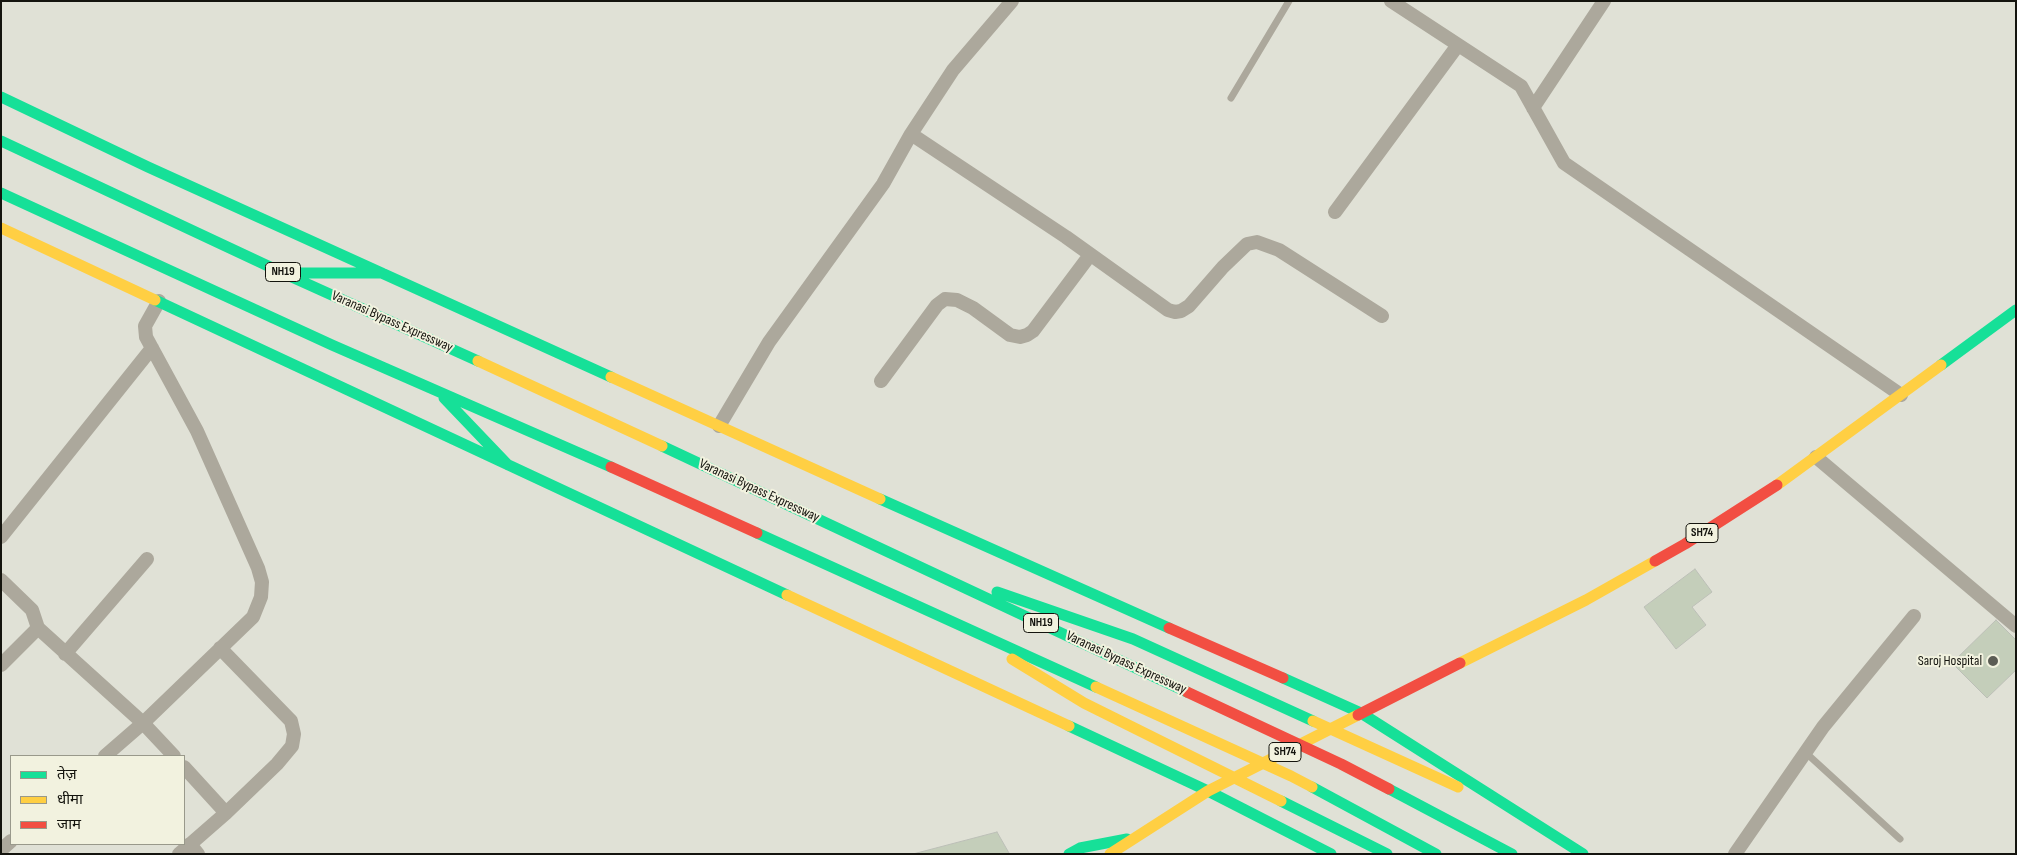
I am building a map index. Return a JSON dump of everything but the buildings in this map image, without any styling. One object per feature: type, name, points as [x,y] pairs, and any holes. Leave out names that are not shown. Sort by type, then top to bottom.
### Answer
[{"type":"main road","points":[[1,97],[148,167],[719,426],[1361,713],[1583,854]]},
{"type":"main road","name":"Varanasi Bypass Expressway","points":[[1,141],[283,273],[566,401],[1341,764],[1512,854]]},
{"type":"main road","name":"NH19","points":[[1,193],[332,345],[542,436],[1291,776],[1436,854]]},
{"type":"main road","points":[[1,228],[1208,791],[1331,854]]},
{"type":"main road","points":[[283,273],[382,273]]},
{"type":"main road","name":"SH74","points":[[1110,854],[1208,791],[1586,600],[1652,563],[1744,506],[1816,457],[2016,310]]},
{"type":"main road","points":[[436,390],[508,465]]},
{"type":"main road","points":[[910,562],[1133,640],[1353,741],[1448,782],[1538,827]]},
{"type":"main road","points":[[935,613],[1084,703],[1387,854]]},
{"type":"main road","name":"SH74","points":[[1069,854],[1080,848],[1133,838]]},
{"type":"street","points":[[719,426],[769,342],[884,184],[911,134],[953,70],[1012,1]]},
{"type":"street","points":[[1391,1],[1521,86],[1564,163],[1901,395]]},
{"type":"street","points":[[1533,108],[1604,1]]},
{"type":"street","points":[[1335,212],[1458,44]]},
{"type":"street","points":[[911,134],[1058,231],[1168,310],[1175,312],[1188,306],[1223,267],[1248,244],[1257,242],[1279,250],[1382,316]]},
{"type":"street","points":[[882,381],[937,305],[945,299],[957,300],[973,308],[1010,335],[1020,337],[1027,335],[1033,331],[1090,255]]},
{"type":"street","points":[[106,755],[143,723],[253,617],[259,607],[261,597],[262,582],[258,568],[197,431],[146,337],[145,326],[159,301]]},
{"type":"street","points":[[1,537],[152,348]]},
{"type":"street","points":[[1816,457],[2016,626]]},
{"type":"street","points":[[65,654],[147,559]]},
{"type":"street","points":[[1,580],[32,610],[38,628],[143,723],[173,755]]},
{"type":"street","points":[[1735,854],[1822,727],[1914,616]]},
{"type":"street","points":[[1,665],[38,628]]},
{"type":"street","points":[[179,854],[194,849],[226,813],[277,764],[292,746],[294,734],[291,721],[220,648]]},
{"type":"street","points":[[185,768],[226,813]]},
{"type":"lane","points":[[1231,98],[1289,1]]},
{"type":"lane","points":[[1805,752],[1900,839]]},
{"type":"traffic: fast","points":[[1,97],[148,167],[611,377]]},
{"type":"traffic: fast","points":[[1,141],[283,273],[478,361]]},
{"type":"traffic: fast","points":[[1,193],[332,345],[611,467]]},
{"type":"traffic: fast","points":[[293,273],[382,273]]},
{"type":"traffic: fast","points":[[155,300],[787,595]]},
{"type":"traffic: fast","points":[[1941,365],[2016,310]]},
{"type":"traffic: fast","points":[[444,398],[508,465]]},
{"type":"traffic: fast","points":[[662,446],[1187,692]]},
{"type":"traffic: fast","points":[[880,499],[1169,628]]},
{"type":"traffic: fast","points":[[757,533],[1096,687]]},
{"type":"traffic: fast","points":[[997,592],[1133,639],[1313,721]]},
{"type":"traffic: fast","points":[[1283,678],[1361,713],[1583,854]]},
{"type":"traffic: fast","points":[[1069,726],[1208,791],[1331,854]]},
{"type":"traffic: fast","points":[[1312,787],[1436,854]]},
{"type":"traffic: fast","points":[[1389,789],[1512,854]]},
{"type":"traffic: fast","points":[[1281,801],[1387,854]]},
{"type":"traffic: fast","points":[[1069,854],[1080,848],[1127,839]]},
{"type":"traffic: slow","points":[[1,228],[155,300]]},
{"type":"traffic: slow","points":[[478,361],[662,446]]},
{"type":"traffic: slow","points":[[1777,485],[1941,365]]},
{"type":"traffic: slow","points":[[611,377],[880,499]]},
{"type":"traffic: slow","points":[[1460,663],[1586,600],[1655,561]]},
{"type":"traffic: slow","points":[[787,595],[1069,726]]},
{"type":"traffic: slow","points":[[1012,659],[1084,703],[1281,801]]},
{"type":"traffic: slow","points":[[1096,687],[1312,787]]},
{"type":"traffic: slow","points":[[1110,854],[1208,791],[1358,715]]},
{"type":"traffic: slow","points":[[1313,721],[1458,787]]},
{"type":"traffic: jam","points":[[611,467],[757,533]]},
{"type":"traffic: jam","points":[[1655,561],[1777,485]]},
{"type":"traffic: jam","points":[[1169,628],[1283,678]]},
{"type":"traffic: jam","points":[[1358,715],[1460,663]]},
{"type":"traffic: jam","points":[[1187,692],[1341,764],[1389,789]]},
{"type":"place","name":"Saroj Hospital","points":[[1993,661]]}]
